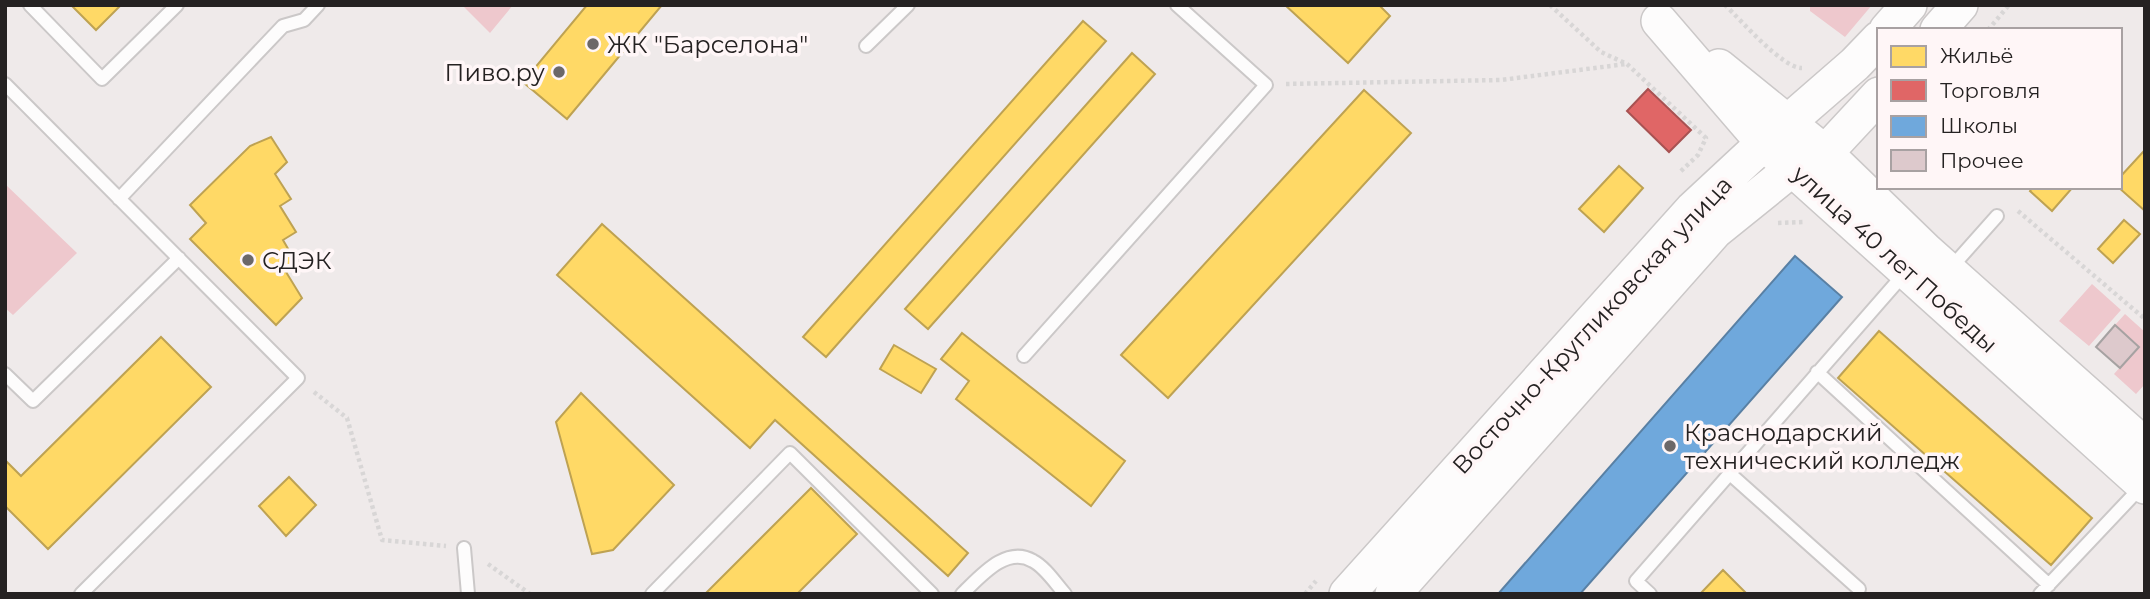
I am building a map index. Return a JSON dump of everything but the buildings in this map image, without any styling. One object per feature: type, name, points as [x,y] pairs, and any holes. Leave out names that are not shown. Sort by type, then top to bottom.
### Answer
[{"type":"street","points":[[1889,28],[1909,5]]},
{"type":"street","points":[[1940,28],[1960,5]]},
{"type":"street","name":"улица 40 лет Победы","points":[[1651,13],[1776,132],[1825,153],[1927,263],[2144,485]]},
{"type":"street","name":"Восточно-Кругликовская улица","points":[[1347,594],[1693,209],[1776,132],[1856,64],[1877,41]]},
{"type":"street","name":"Восточно-Кругликовская улица","points":[[1393,594],[1715,231],[1793,169],[1825,153],[1877,97]]},
{"type":"street","name":"улица 40 лет Победы","points":[[1776,132],[1793,169],[1927,263],[2145,446]]},
{"type":"lane","points":[[30,5],[102,79],[177,5]]},
{"type":"lane","points":[[120,199],[283,26],[304,20],[318,5]]},
{"type":"lane","points":[[866,46],[908,5]]},
{"type":"lane","points":[[1024,356],[1266,85],[1177,5]]},
{"type":"lane","points":[[5,84],[298,378],[81,594]]},
{"type":"lane","points":[[1650,594],[1636,581],[1817,372],[1927,263],[1997,216]]},
{"type":"lane","points":[[5,374],[33,401],[178,258]]},
{"type":"lane","points":[[1817,372],[2045,589],[2144,485]]},
{"type":"lane","points":[[652,594],[790,453],[928,593]]},
{"type":"lane","points":[[1729,473],[1859,589]]},
{"type":"lane","points":[[464,548],[468,594]]},
{"type":"lane","points":[[962,594],[996,563],[1016,557],[1034,561],[1065,594]]},
{"type":"path","points":[[1550,5],[1601,52],[1627,64],[1706,138]]},
{"type":"path","points":[[1725,5],[1776,54],[1797,68],[1808,68]]},
{"type":"path","points":[[1991,28],[2010,5]]},
{"type":"path","points":[[1266,85],[1501,80],[1627,64]]},
{"type":"path","points":[[2011,205],[2145,319]]},
{"type":"path","points":[[298,378],[347,418],[382,540],[464,548],[530,594]]},
{"type":"shaded area","points":[[462,5],[513,5],[490,33]]},
{"type":"shaded area","points":[[1810,5],[1872,5],[1845,37],[1810,11]]},
{"type":"shaded area","points":[[5,184],[77,253],[13,315],[5,308]]},
{"type":"shaded area","points":[[2092,284],[2121,310],[2089,346],[2059,321]]},
{"type":"shaded area","points":[[2125,314],[2145,332],[2145,384],[2136,394],[2114,374],[2138,347],[2115,325]]},
{"type":"place","name":"ЖК \"Барселона\"","points":[[593,44]]},
{"type":"place","name":"Пиво.ру","points":[[559,72]]},
{"type":"place","name":"СДЭК","points":[[248,260]]},
{"type":"place","name":"Краснодарский технический колледж","points":[[1670,446]]}]
